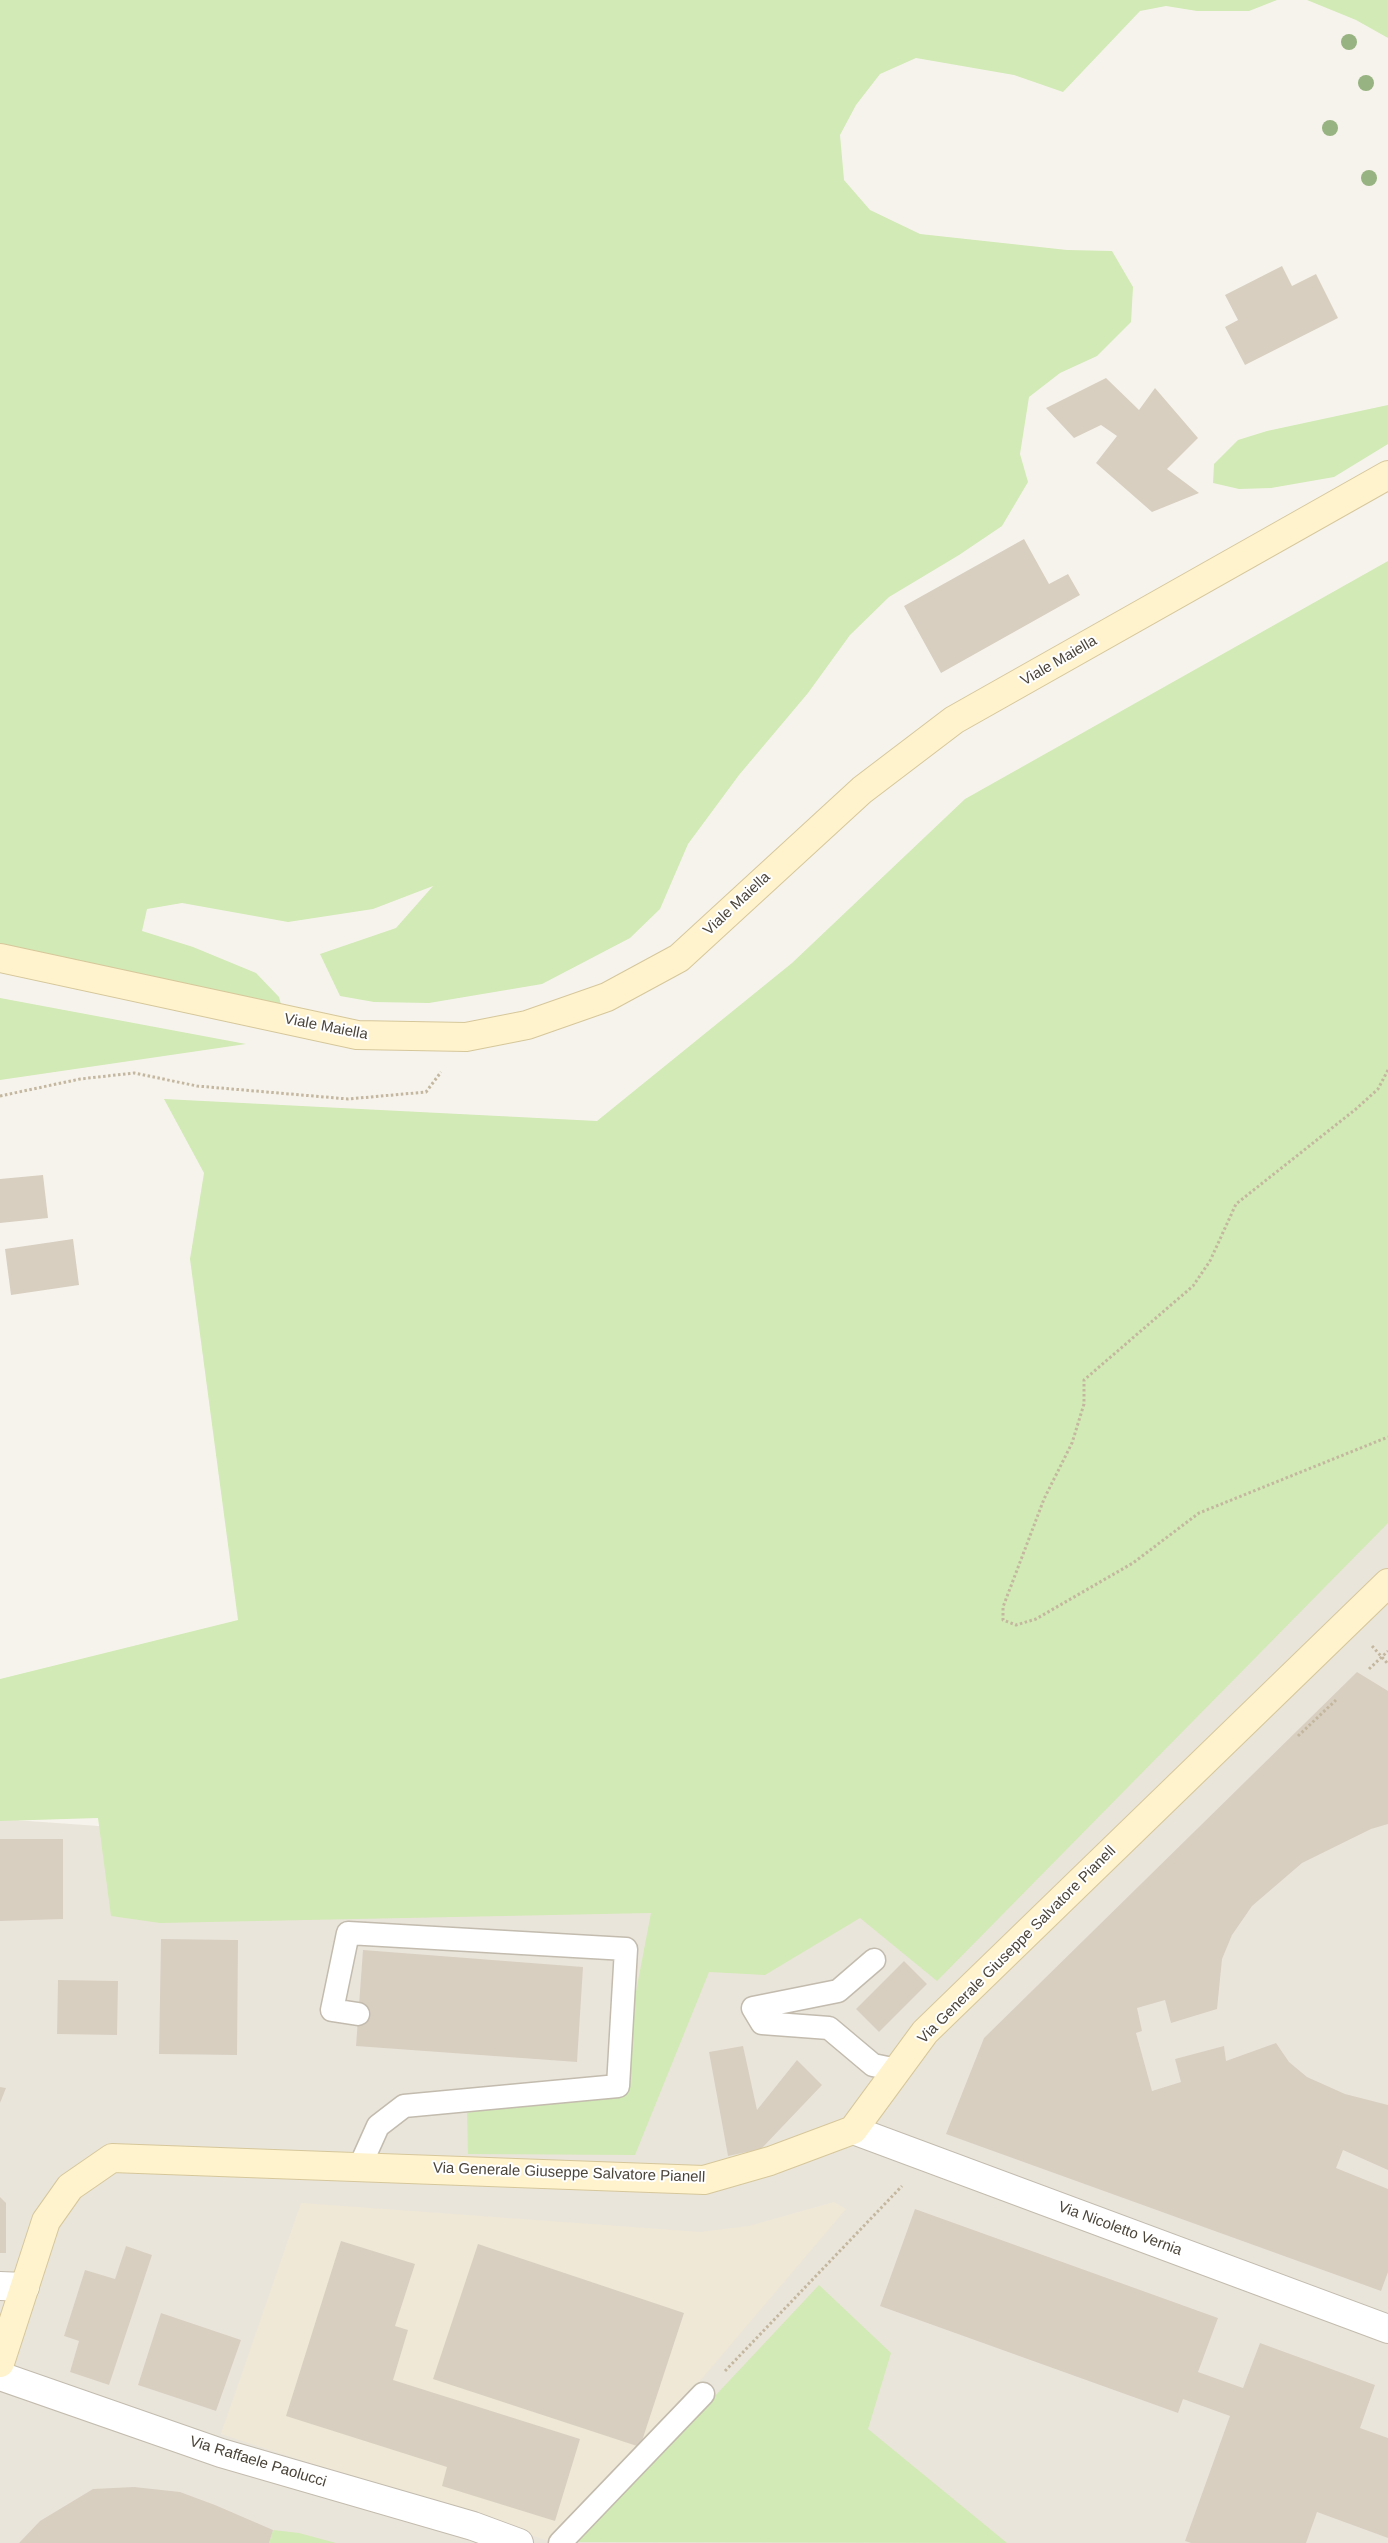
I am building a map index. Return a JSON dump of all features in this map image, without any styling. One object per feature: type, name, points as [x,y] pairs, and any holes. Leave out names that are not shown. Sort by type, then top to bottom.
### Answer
[{"type":"street","name":"Viale Maiella","points":[[0,958],[357,1036],[466,1037],[528,1025],[607,997],[679,958],[862,790],[954,720],[1388,474]]},
{"type":"street","name":"Via Generale Giuseppe Salvatore Pianell","points":[[0,2362],[12,2286],[46,2221],[70,2187],[112,2158],[704,2180],[770,2161],[853,2130],[926,2032],[1388,1583]]},
{"type":"street","name":"Via Nicoletto Vernia","points":[[853,2130],[1388,2329]]},
{"type":"street","name":"Via Raffaele Paolucci","points":[[0,2376],[221,2452],[473,2526],[519,2543]]},
{"type":"lane","points":[[358,2014],[332,2010],[348,1932],[626,1949],[618,2086],[404,2106],[378,2126],[360,2166]]},
{"type":"lane","points":[[874,1960],[838,1991],[753,2008],[762,2023],[829,2028],[874,2065],[897,2070]]},
{"type":"lane","points":[[560,2543],[703,2394]]},
{"type":"path","points":[[0,1096],[80,1080],[134,1073],[197,1086],[348,1099],[426,1092],[460,1050],[466,1037]]},
{"type":"path","points":[[1388,1070],[1378,1089],[1356,1109],[1316,1142],[1266,1178],[1236,1204],[1210,1261],[1193,1286],[1084,1380],[1084,1404],[1072,1443],[1044,1499],[1003,1606],[1003,1620],[1016,1625],[1036,1619],[1132,1562],[1199,1514],[1388,1437]]},
{"type":"path","points":[[1369,1669],[1388,1651]]},
{"type":"path","points":[[1298,1736],[1336,1700]]},
{"type":"path","points":[[703,2394],[902,2186],[916,2153]]},
{"type":"shaded area","points":[[1388,1376],[1388,2543],[0,2543],[0,1819],[830,1878]]},
{"type":"shaded area","points":[[834,2202],[846,2209],[643,2448],[552,2542],[221,2434],[301,2203],[700,2232],[749,2226]]},
{"type":"green space","points":[[0,0],[1277,0],[1249,11],[1197,11],[1166,6],[1140,11],[1063,92],[1014,75],[916,58],[880,74],[856,105],[840,135],[844,180],[870,210],[920,234],[1067,250],[1112,251],[1133,287],[1131,322],[1097,356],[1060,373],[1029,397],[1020,454],[1028,482],[1002,526],[959,555],[889,597],[850,635],[808,693],[739,775],[688,844],[660,909],[630,938],[542,984],[429,1003],[374,1002],[340,996],[320,954],[396,928],[433,886],[373,909],[288,922],[182,903],[147,909],[142,931],[193,947],[256,973],[279,997],[284,1015],[0,947]]},
{"type":"green space","points":[[1307,0],[1388,0],[1388,38],[1356,20]]},
{"type":"green space","points":[[1388,405],[1388,444],[1334,477],[1271,488],[1239,489],[1213,483],[1214,464],[1238,440],[1267,431]]},
{"type":"green space","points":[[1388,561],[1388,1523],[937,1981],[860,1918],[765,1975],[709,1972],[635,2155],[468,2154],[467,2113],[618,2086],[651,1913],[160,1923],[111,1916],[98,1818],[0,1821],[0,1679],[238,1620],[190,1259],[204,1173],[164,1099],[597,1121],[792,963],[965,799]]},
{"type":"green space","points":[[0,998],[246,1044],[0,1080]]},
{"type":"green space","points":[[819,2285],[891,2353],[868,2429],[1007,2543],[578,2542]]},
{"type":"green space","points":[[273,2530],[299,2533],[336,2543],[269,2543]]},
{"type":"building","points":[[1282,266],[1292,286],[1316,274],[1338,318],[1245,365],[1225,327],[1238,320],[1225,295]]},
{"type":"building","points":[[1106,378],[1139,410],[1155,388],[1198,438],[1167,469],[1199,493],[1152,512],[1096,463],[1117,436],[1101,425],[1074,438],[1046,408]]},
{"type":"building","points":[[1024,539],[1049,584],[1068,574],[1080,595],[941,673],[904,606]]},
{"type":"building","points":[[43,1175],[48,1218],[0,1223],[0,1179]]},
{"type":"building","points":[[73,1239],[79,1285],[11,1295],[5,1249]]},
{"type":"building","points":[[1357,1672],[1388,1691],[1388,1824],[1371,1829],[1302,1863],[1252,1906],[1232,1935],[1222,1959],[1217,2009],[1171,2023],[1165,2000],[1137,2008],[1142,2031],[1136,2033],[1152,2091],[1181,2082],[1175,2059],[1224,2046],[1226,2061],[1276,2043],[1289,2062],[1307,2077],[1345,2094],[1388,2105],[1388,2170],[1343,2150],[1336,2168],[1388,2189],[1388,2272],[1381,2291],[946,2134],[984,2038]]},
{"type":"building","points":[[0,1839],[63,1839],[63,1919],[0,1921]]},
{"type":"building","points":[[161,1939],[238,1940],[237,2055],[159,2054]]},
{"type":"building","points":[[363,1950],[583,1967],[577,2062],[356,2046]]},
{"type":"building","points":[[904,1961],[927,1984],[879,2032],[856,2009]]},
{"type":"building","points":[[58,1980],[118,1981],[117,2035],[57,2034]]},
{"type":"building","points":[[743,2046],[757,2110],[797,2060],[822,2085],[761,2149],[728,2156],[709,2052]]},
{"type":"building","points":[[0,2087],[6,2088],[0,2103]]},
{"type":"building","points":[[0,2197],[6,2203],[6,2253],[0,2253]]},
{"type":"building","points":[[915,2209],[1218,2318],[1198,2372],[1243,2388],[1260,2343],[1375,2385],[1360,2428],[1388,2438],[1388,2538],[1317,2512],[1306,2543],[1191,2543],[1185,2541],[1230,2416],[1183,2399],[1178,2413],[880,2306]]},
{"type":"building","points":[[341,2241],[415,2264],[395,2326],[408,2330],[393,2380],[580,2439],[555,2521],[442,2486],[447,2467],[286,2416]]},
{"type":"building","points":[[478,2244],[684,2313],[640,2447],[433,2379]]},
{"type":"building","points":[[126,2246],[152,2255],[109,2385],[70,2372],[79,2341],[64,2336],[85,2270],[115,2279]]},
{"type":"building","points":[[161,2313],[241,2340],[216,2411],[138,2385]]},
{"type":"building","points":[[134,2487],[180,2492],[215,2505],[273,2530],[269,2543],[19,2543],[40,2521],[93,2489]]}]
